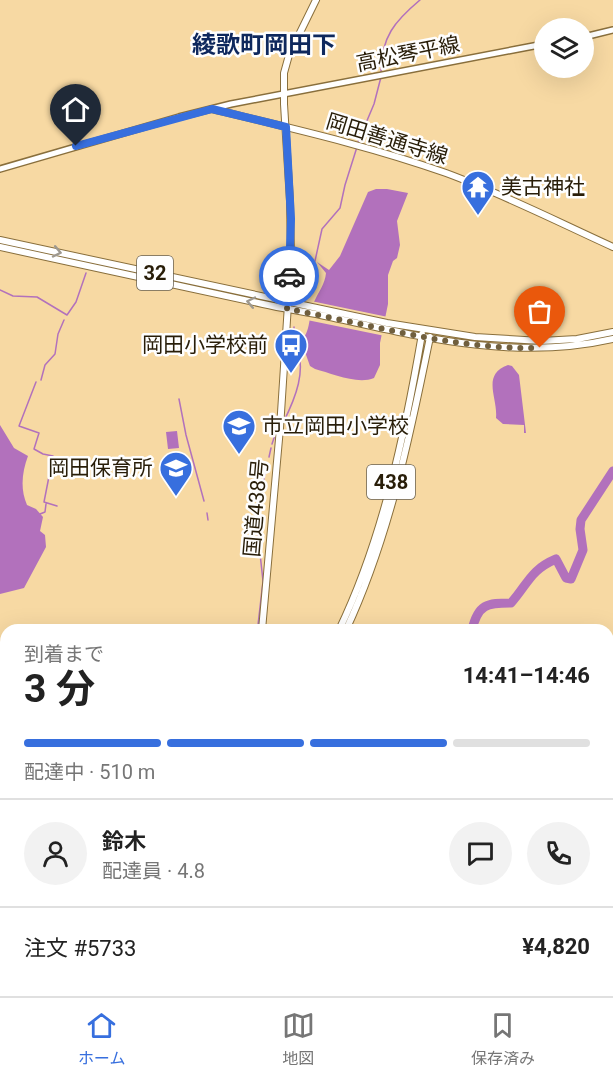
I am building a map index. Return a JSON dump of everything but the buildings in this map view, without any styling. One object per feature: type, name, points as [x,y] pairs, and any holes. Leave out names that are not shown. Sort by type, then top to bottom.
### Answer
[{"type":"main road","name":"国道438号","points":[[263,624],[280,428],[291,219],[283,94],[286,63],[316,0]]},
{"type":"main road","points":[[594,35],[613,30]]},
{"type":"main road","name":"高松琴平線","points":[[0,169],[212,109],[534,46]]},
{"type":"main road","name":"岡田善通寺線","points":[[212,109],[357,146],[446,173],[613,247]]},
{"type":"main road","name":"32","points":[[0,240],[287,305]]},
{"type":"main road","name":"32","points":[[0,247],[309,309],[387,326],[426,338],[513,349],[577,345],[613,339]]},
{"type":"main road","name":"32","points":[[387,326],[492,339],[541,341],[577,339],[613,332]]},
{"type":"main road","name":"438","points":[[348,624],[388,520],[427,330]]},
{"type":"main road","name":"438","points":[[342,624],[363,574],[381,520],[426,338]]},
{"type":"shaded area","points":[[376,189],[408,193],[397,221],[400,245],[397,258],[393,261],[388,275],[388,304],[380,343],[380,365],[374,378],[360,380],[310,366],[305,352],[303,353],[305,350],[302,340],[326,273],[317,262],[329,270],[340,256],[368,192]]},
{"type":"shaded area","points":[[508,365],[512,366],[519,375],[526,433],[524,433],[524,425],[503,424],[496,418],[493,381],[500,369]]},
{"type":"shaded area","points":[[0,425],[14,448],[28,456],[23,474],[23,493],[27,505],[36,509],[43,517],[40,531],[45,535],[46,547],[24,588],[0,594]]},
{"type":"shaded area","points":[[177,431],[179,448],[168,449],[166,432]]},
{"type":"pier","points":[[311,301],[388,317],[385,336],[307,320]]},
{"type":"waterway","points":[[381,72],[384,49],[391,31],[403,15],[420,0]]},
{"type":"waterway","points":[[358,142],[374,104],[381,77]]},
{"type":"waterway","points":[[299,293],[315,261],[322,229],[340,208],[357,147]]},
{"type":"waterway","points":[[0,290],[13,296],[37,297],[67,315],[76,302],[86,273]]},
{"type":"waterway","points":[[41,380],[45,365],[55,354],[58,334],[64,320]]},
{"type":"waterway","points":[[294,327],[294,336]]},
{"type":"waterway","points":[[283,423],[292,404],[300,373],[299,353],[295,343]]},
{"type":"waterway","points":[[36,382],[19,426],[39,433],[34,449],[53,456],[44,502],[57,506]]},
{"type":"waterway","points":[[179,399],[204,501]]},
{"type":"waterway","points":[[272,444],[276,432]]},
{"type":"waterway","points":[[269,457],[271,448]]},
{"type":"waterway","points":[[258,624],[263,581],[256,517],[267,464]]},
{"type":"waterway","points":[[473,624],[477,615],[485,607],[511,603],[535,573],[547,563],[556,559],[566,578],[571,579],[583,550],[581,520],[613,471]]},
{"type":"waterway","points":[[40,514],[45,512],[46,504]]},
{"type":"waterway","points":[[207,513],[208,520]]},
{"type":"way so far","points":[[289,276],[287,309],[440,340],[513,349],[540,348]]},
{"type":"place","name":"美古神社","points":[[478,216]]},
{"type":"place","name":"岡田小学校前","points":[[291,374]]},
{"type":"place","name":"市立岡田小学校","points":[[239,455]]},
{"type":"place","name":"岡田保育所","points":[[176,497]]},
{"type":"district","name":"綾歌町岡田下","points":[[264,45]]},
{"type":"route","points":[[76,146],[212,109],[286,127],[291,219],[289,276]]}]
